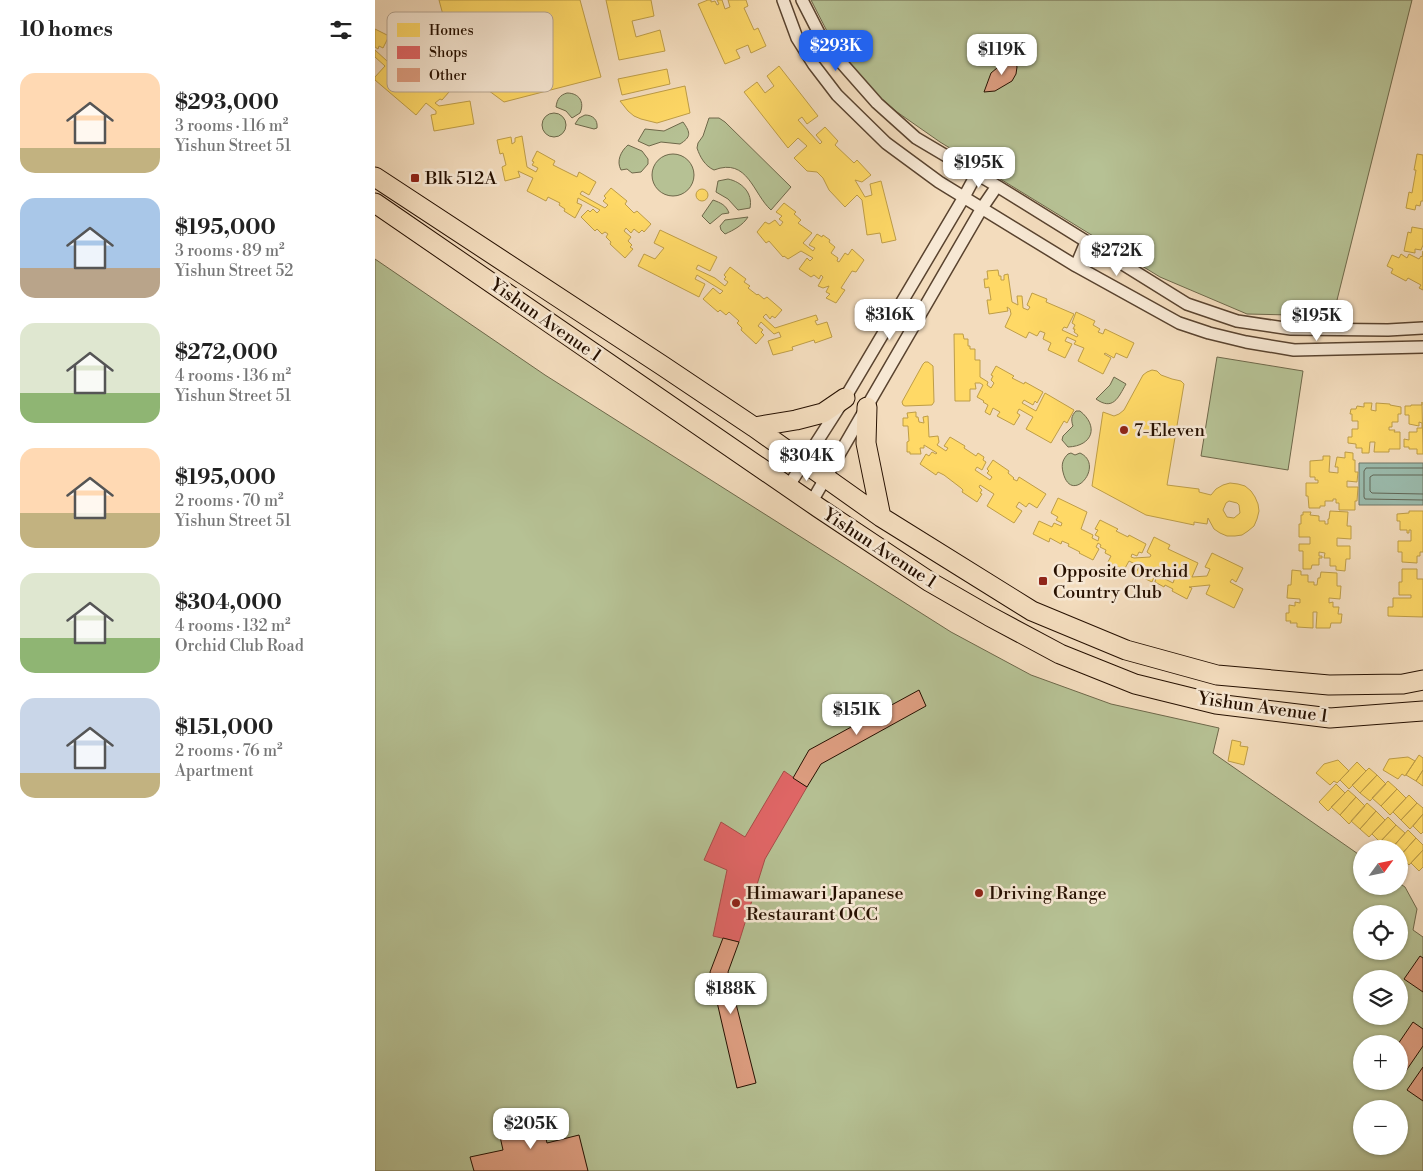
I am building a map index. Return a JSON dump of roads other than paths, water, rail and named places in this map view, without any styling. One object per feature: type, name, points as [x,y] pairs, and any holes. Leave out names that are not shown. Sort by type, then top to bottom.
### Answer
[{"type":"main road","name":"Yishun Avenue 1","points":[[375,177],[754,427],[881,517],[1032,611],[1126,650],[1217,675],[1329,685],[1403,684],[1423,680]]},
{"type":"main road","name":"Yishun Avenue 1","points":[[375,203],[734,448],[811,503],[930,582],[1060,654],[1135,684],[1216,704],[1330,718],[1423,711]]},
{"type":"main road","points":[[754,427],[823,413],[845,398]]},
{"type":"main road","points":[[867,407],[866,443],[881,517]]},
{"type":"street","points":[[783,0],[797,38],[814,65],[837,95],[887,143],[939,182],[1076,266],[1179,323],[1246,342],[1294,350],[1423,347]]},
{"type":"street","points":[[802,0],[824,43],[877,103],[916,138],[1187,304],[1237,321],[1291,329],[1388,330],[1423,328]]},
{"type":"street","points":[[788,487],[845,398],[977,174]]},
{"type":"street","points":[[811,503],[982,208],[997,186]]},
{"type":"street","points":[[1076,266],[1087,242]]},
{"type":"water","points":[[1359,463],[1423,463],[1423,505],[1359,505]]},
{"type":"place","name":"Blk 512A","points":[[415,178]]},
{"type":"place","name":"7-Eleven","points":[[1124,430]]},
{"type":"place","name":"Opposite Orchid Country Club","points":[[1043,581]]},
{"type":"place","name":"Driving Range","points":[[979,893]]},
{"type":"place","name":"Himawari Japanese Restaurant OCC","points":[[736,903]]}]
